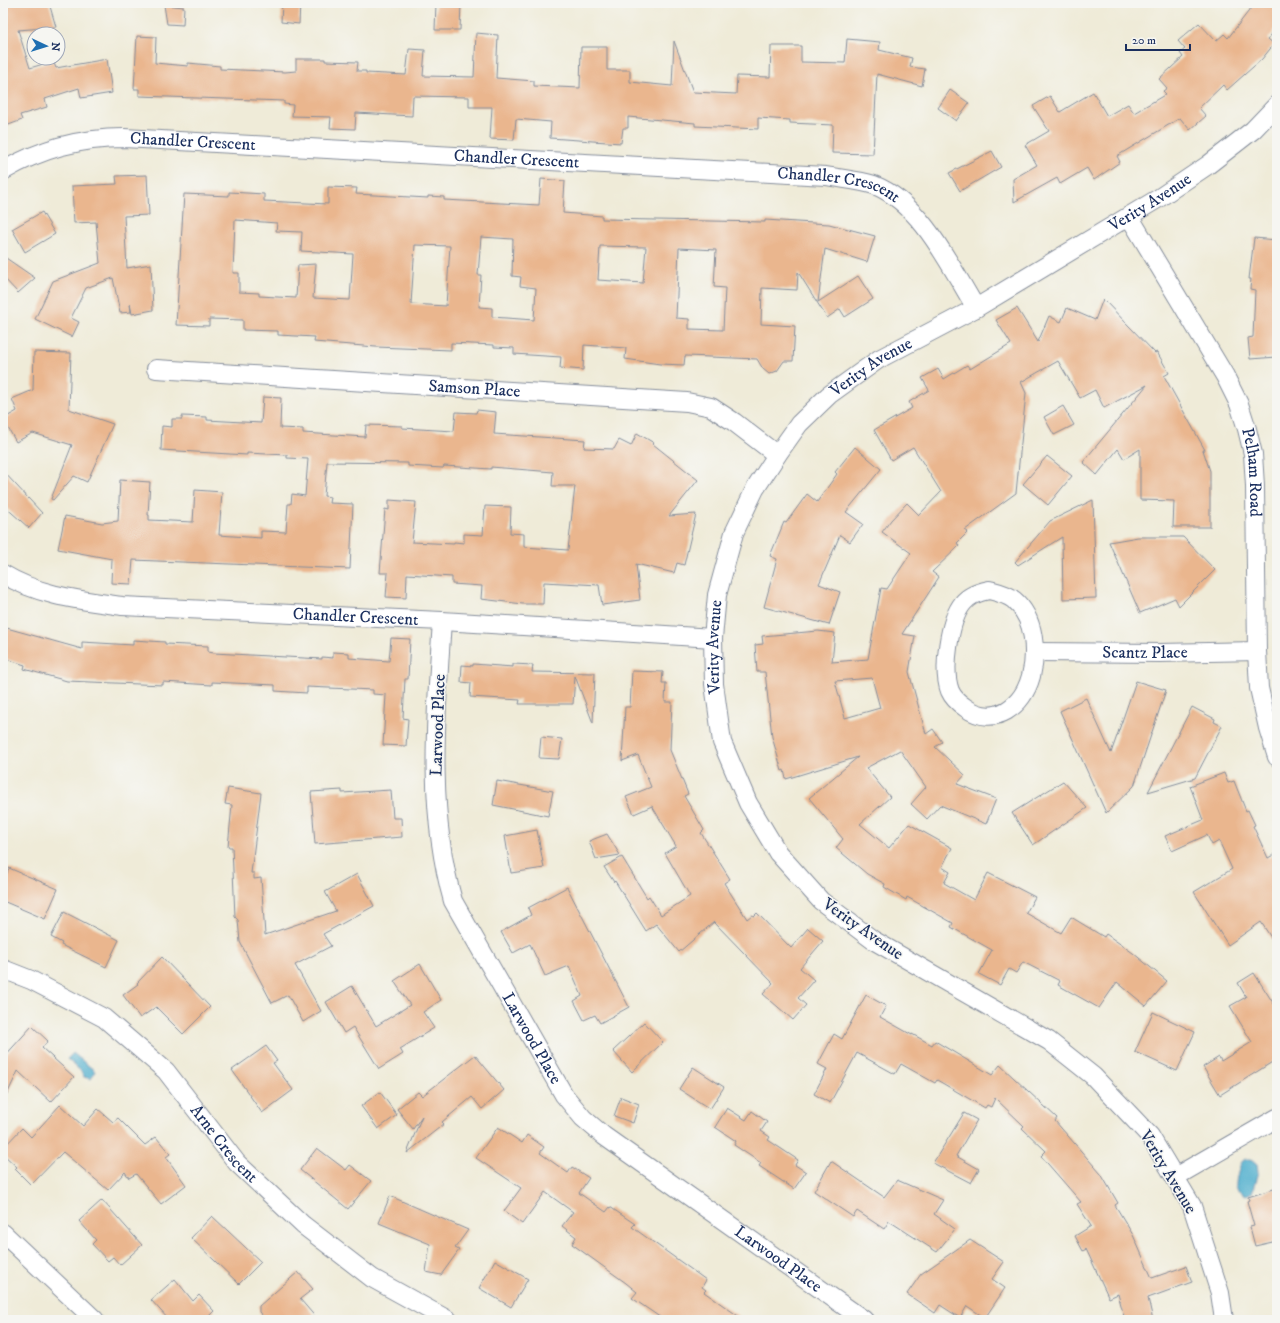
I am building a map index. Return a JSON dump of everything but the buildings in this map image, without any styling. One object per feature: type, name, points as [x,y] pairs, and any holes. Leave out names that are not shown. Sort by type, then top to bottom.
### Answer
[{"type":"street","name":"Verity Avenue","points":[[1224,1320],[1220,1293],[1205,1241],[1192,1206],[1150,1136],[1093,1076],[1049,1041],[873,940],[821,901],[778,853],[748,803],[722,742],[714,684],[713,638],[717,595],[734,533],[756,489],[777,455],[799,424],[829,395],[879,359],[976,308],[1129,216],[1208,165],[1253,130],[1277,105]]},
{"type":"street","name":"Chandler Crescent","points":[[3,171],[24,158],[68,143],[100,138],[116,138],[826,176],[874,185],[898,198],[931,235],[976,308]]},
{"type":"street","name":"Pelham Road","points":[[1129,216],[1225,376],[1239,404],[1247,429],[1253,454],[1255,486],[1256,651],[1259,688],[1268,728],[1277,757]]},
{"type":"street","name":"Samson Place","points":[[156,369],[687,402],[711,408],[734,422],[777,455]]},
{"type":"street","name":"Chandler Crescent","points":[[3,574],[17,582],[43,592],[74,600],[122,606],[442,621],[713,638]]},
{"type":"street","points":[[989,590],[1003,594],[1014,600],[1024,613],[1032,631],[1034,652],[1029,683],[1022,696],[1016,705],[998,716],[981,716],[971,712],[959,704],[950,691],[947,675],[951,627],[956,613],[963,602],[978,592],[989,590]]},
{"type":"street","name":"Larwood Place","points":[[442,621],[435,743],[437,801],[446,877],[453,901],[542,1059],[564,1095],[583,1118],[604,1136],[864,1320]]},
{"type":"street","name":"Scantz Place","points":[[1034,652],[1160,653],[1256,651]]},
{"type":"street","name":"Arne Crescent","points":[[3,969],[32,980],[104,1018],[166,1071],[237,1163],[302,1225],[372,1278],[448,1320]]},
{"type":"street","points":[[1175,1177],[1277,1118]]},
{"type":"street","points":[[3,1233],[95,1320]]},
{"type":"water","points":[[73,1053],[95,1071],[91,1079],[84,1077],[81,1071],[67,1059]]},
{"type":"water","points":[[1251,1159],[1257,1164],[1258,1172],[1252,1193],[1245,1195],[1236,1188],[1237,1177],[1242,1162]]}]
